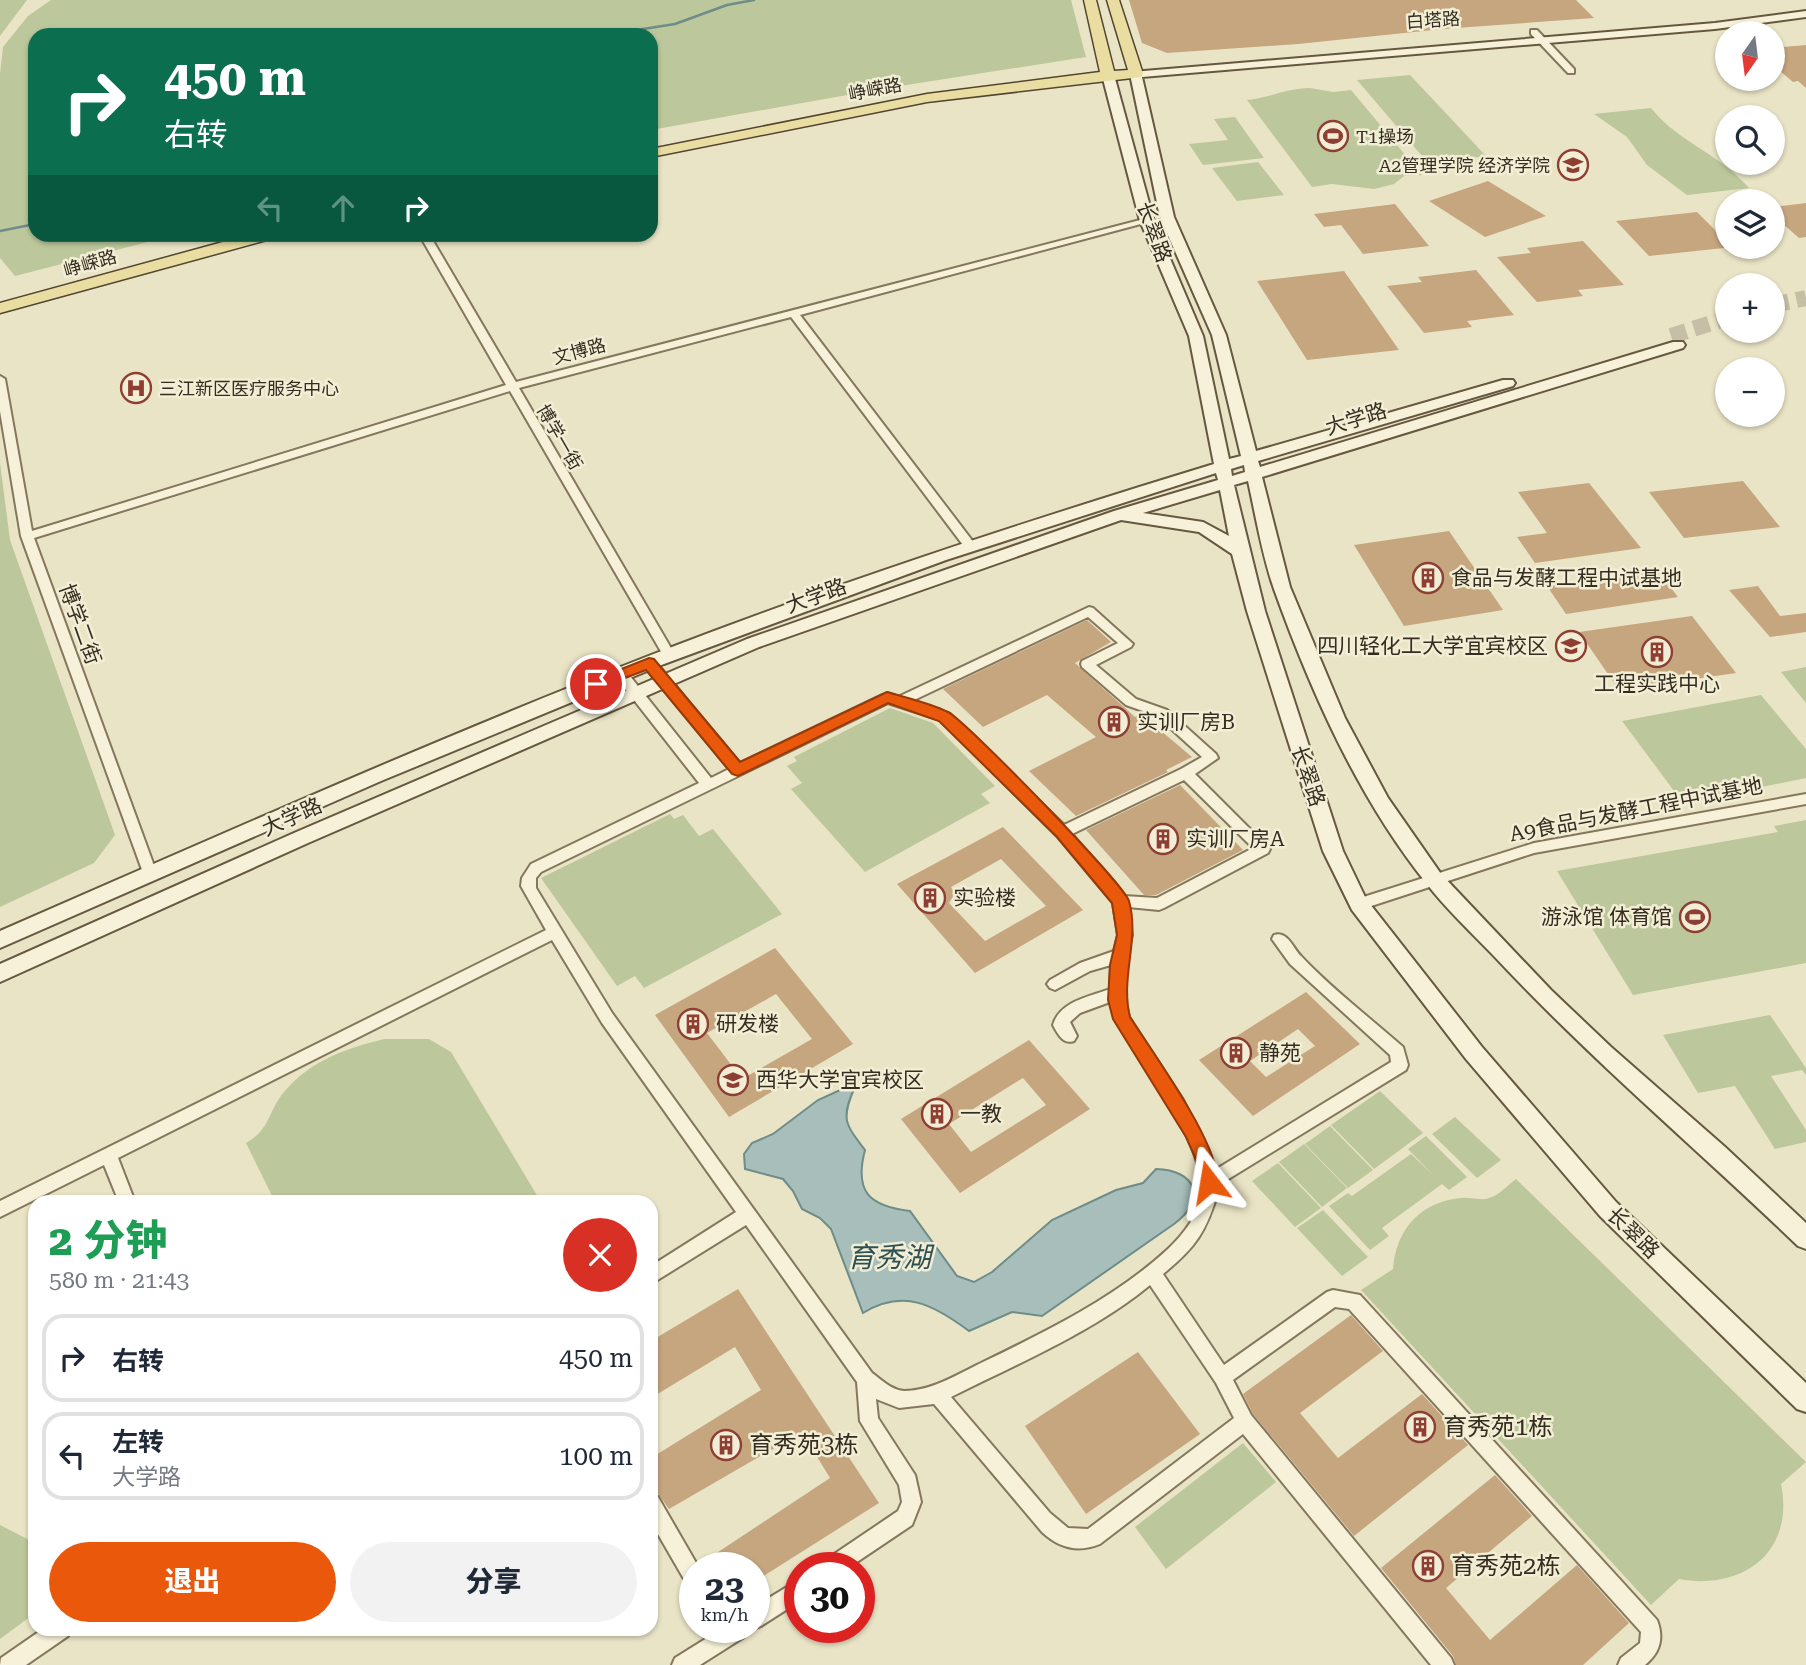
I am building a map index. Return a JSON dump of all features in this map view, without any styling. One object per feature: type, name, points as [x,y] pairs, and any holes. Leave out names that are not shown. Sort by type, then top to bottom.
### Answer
[{"type":"main road","name":"长翠路","points":[[1090,0],[1147,221],[1196,336],[1240,551],[1293,731],[1333,850],[1359,904],[1474,1053],[1608,1209],[1806,1400]]},
{"type":"main road","name":"长翠路","points":[[1113,0],[1137,65],[1167,217],[1219,335],[1282,587],[1336,718],[1381,803],[1434,879],[1544,996],[1603,1054],[1717,1154],[1806,1238]]},
{"type":"main road","name":"白塔路","points":[[1106,69],[1538,36],[1706,18],[1806,2]]},
{"type":"main road","name":"白塔路","points":[[1186,57],[1715,26],[1806,14]]},
{"type":"main road","name":"峥嵘路","points":[[658,140],[1046,69],[1106,69]]},
{"type":"main road","name":"峥嵘路","points":[[658,152],[927,98],[1106,69]]},
{"type":"main road","name":"峥嵘路","points":[[0,294],[189,242]]},
{"type":"main road","name":"峥嵘路","points":[[0,308],[243,242]]},
{"type":"main road","name":"大学路","points":[[0,940],[621,674],[970,545],[1675,341]]},
{"type":"main road","name":"大学路","points":[[0,973],[301,838],[753,643],[1120,515],[1225,473]]},
{"type":"main road","points":[[1120,515],[1203,527],[1240,551]]},
{"type":"street","points":[[1538,36],[1571,71]]},
{"type":"street","name":"文博路","points":[[27,537],[511,387],[1147,221]]},
{"type":"street","name":"博学一街","points":[[429,242],[669,655]]},
{"type":"street","points":[[793,312],[970,545]]},
{"type":"street","name":"博学二街","points":[[0,379],[27,537],[150,874]]},
{"type":"street","points":[[899,702],[1089,611],[1127,644],[1087,664],[1131,702],[1162,713],[1211,758],[1186,773],[1062,832]]},
{"type":"street","points":[[649,663],[738,770]]},
{"type":"street","points":[[621,674],[708,784]]},
{"type":"street","points":[[887,698],[944,717],[1062,832],[1120,901],[1125,935],[1117,993],[1122,1019],[1193,1132],[1204,1157],[1209,1182],[1207,1208],[1194,1234],[1152,1273],[1122,1297],[937,1394],[909,1401],[887,1397],[866,1379],[607,1018],[529,890],[528,877],[536,869],[738,770],[887,698]]},
{"type":"street","points":[[1120,901],[1159,904],[1263,849],[1186,773]]},
{"type":"street","name":"A9食品与发酵工程中试基地","points":[[1359,904],[1534,848],[1806,799]]},
{"type":"street","points":[[0,1209],[555,932]]},
{"type":"street","points":[[1209,1182],[1400,1065],[1398,1052],[1295,960],[1279,939]]},
{"type":"street","points":[[1055,984],[1085,967],[1121,955]]},
{"type":"street","points":[[1069,1036],[1061,1025],[1068,1013],[1117,993]]},
{"type":"street","points":[[108,1155],[124,1195]]},
{"type":"street","points":[[658,1271],[747,1214]]},
{"type":"street","points":[[1152,1273],[1222,1377],[1245,1421],[1292,1475],[1444,1665]]},
{"type":"street","points":[[1222,1377],[1333,1298],[1354,1301],[1650,1627],[1653,1639],[1649,1649],[1628,1665]]},
{"type":"street","points":[[855,1552],[905,1518],[912,1502],[908,1482],[869,1421],[866,1379]]},
{"type":"street","points":[[937,1394],[1042,1520],[1056,1534],[1069,1540],[1093,1537],[1245,1421]]},
{"type":"street","points":[[658,1516],[679,1552]]},
{"type":"street","points":[[8,1665],[51,1636]]},
{"type":"street","points":[[682,1665],[714,1643]]},
{"type":"green space","points":[[0,0],[27,0],[0,36]]},
{"type":"green space","points":[[51,0],[1071,0],[1086,57],[881,89],[658,129],[658,28],[28,28],[28,242],[148,242],[15,276],[0,258],[0,74],[3,47],[28,16]]},
{"type":"green space","points":[[1410,75],[1486,156],[1428,163],[1357,80]]},
{"type":"green space","points":[[1310,88],[1333,92],[1351,90],[1422,175],[1404,176],[1394,184],[1374,189],[1332,184],[1312,187],[1247,100]]},
{"type":"green space","points":[[1651,108],[1674,130],[1715,159],[1715,175],[1736,175],[1749,188],[1715,189],[1715,192],[1687,195],[1647,165],[1627,137],[1594,114]]},
{"type":"green space","points":[[1235,117],[1264,158],[1203,165],[1189,144],[1228,140],[1214,119]]},
{"type":"green space","points":[[1258,162],[1284,195],[1237,201],[1212,168]]},
{"type":"green space","points":[[0,463],[10,540],[115,835],[94,863],[0,907]]},
{"type":"green space","points":[[1806,667],[1806,703],[1781,672]]},
{"type":"green space","points":[[1761,695],[1806,749],[1806,778],[1683,803],[1622,721]]},
{"type":"green space","points":[[890,708],[933,723],[995,786],[981,794],[990,803],[865,872],[791,789],[802,783],[787,766],[797,761],[794,757]]},
{"type":"green space","points":[[670,814],[674,819],[683,815],[699,836],[713,829],[782,914],[644,988],[635,976],[617,986],[541,878]]},
{"type":"green space","name":"游泳馆 体育馆","points":[[1806,820],[1806,963],[1633,995],[1557,871],[1778,832],[1774,826]]},
{"type":"green space","points":[[1770,1015],[1806,1068],[1806,1075],[1802,1070],[1771,1076],[1806,1130],[1806,1142],[1775,1149],[1735,1086],[1698,1093],[1663,1035]]},
{"type":"green space","points":[[384,1039],[429,1039],[451,1052],[537,1195],[272,1195],[246,1143],[265,1126],[279,1099],[294,1081],[329,1057]]},
{"type":"green space","points":[[1380,1091],[1423,1133],[1374,1169],[1331,1125]]},
{"type":"green space","points":[[1455,1117],[1501,1160],[1477,1178],[1432,1134]]},
{"type":"green space","points":[[1330,1126],[1373,1170],[1348,1188],[1305,1144]]},
{"type":"green space","points":[[1426,1136],[1467,1177],[1449,1190],[1442,1184],[1382,1228],[1389,1236],[1370,1250],[1329,1206],[1348,1193],[1352,1196],[1411,1154],[1434,1176],[1408,1149]]},
{"type":"green space","points":[[1304,1144],[1347,1188],[1322,1207],[1279,1162]]},
{"type":"green space","points":[[1278,1163],[1321,1208],[1295,1227],[1252,1181]]},
{"type":"green space","points":[[1516,1179],[1806,1462],[1781,1484],[1783,1508],[1780,1529],[1772,1547],[1759,1562],[1743,1572],[1724,1579],[1679,1579],[1651,1605],[1361,1290],[1393,1269],[1399,1241],[1413,1220],[1423,1211],[1447,1200],[1492,1197]]},
{"type":"green space","points":[[1323,1210],[1368,1257],[1342,1276],[1297,1228]]},
{"type":"green space","points":[[1243,1443],[1276,1482],[1166,1569],[1135,1527]]},
{"type":"green space","points":[[0,1525],[28,1539],[28,1618],[0,1639]]},
{"type":"water","name":"育秀湖","points":[[851,1085],[854,1089],[846,1115],[849,1127],[865,1150],[862,1177],[868,1194],[884,1205],[910,1211],[957,1276],[974,1282],[992,1272],[1052,1220],[1116,1190],[1143,1183],[1156,1169],[1170,1171],[1188,1180],[1194,1196],[1191,1205],[1174,1224],[1042,1316],[1012,1312],[969,1331],[931,1307],[918,1303],[892,1302],[863,1313],[831,1229],[820,1218],[802,1209],[783,1179],[745,1169],[744,1154],[752,1143],[773,1134],[818,1100]]},
{"type":"building","points":[[1129,0],[1576,0],[1594,18],[1167,53],[1142,43]]},
{"type":"building","points":[[1806,45],[1806,88],[1785,75],[1785,47]]},
{"type":"building","points":[[1488,181],[1546,216],[1485,237],[1429,201]]},
{"type":"building","points":[[1806,203],[1806,237],[1799,238],[1785,226],[1785,206]]},
{"type":"building","points":[[1395,204],[1429,246],[1363,254],[1341,225],[1324,227],[1314,214]]},
{"type":"building","points":[[1697,212],[1715,230],[1715,249],[1649,256],[1616,221]]},
{"type":"building","points":[[1583,241],[1624,285],[1578,290],[1583,296],[1537,302],[1497,257],[1531,253],[1527,248]]},
{"type":"building","points":[[1476,270],[1514,315],[1467,321],[1472,327],[1424,333],[1387,286],[1422,282],[1418,277]]},
{"type":"building","points":[[1344,271],[1399,350],[1307,360],[1257,281]]},
{"type":"building","points":[[1743,481],[1780,527],[1684,538],[1649,492]]},
{"type":"building","points":[[1589,483],[1641,548],[1535,563],[1517,537],[1547,533],[1518,492]]},
{"type":"building","name":"食品与发酵工程中试基地","points":[[1449,531],[1503,610],[1404,626],[1354,545]]},
{"type":"building","name":"工程实践中心","points":[[1657,570],[1678,597],[1566,614],[1547,586]]},
{"type":"building","points":[[1758,586],[1780,616],[1806,613],[1806,632],[1770,637],[1729,590]]},
{"type":"building","name":"工程实践中心","points":[[1692,616],[1736,673],[1619,690],[1579,632]]},
{"type":"building","name":"实训厂房B","points":[[1087,620],[1111,642],[1075,663],[1135,717],[1141,714],[1192,757],[1166,770],[1168,772],[1076,816],[1029,771],[1096,737],[1047,695],[983,727],[943,689]]},
{"type":"building","name":"实训厂房A","points":[[1180,785],[1243,850],[1156,895],[1144,895],[1086,830]]},
{"type":"building","name":"实验楼","points":[[1003,827],[1083,910],[975,973],[897,884]],"holes":[[[1001,859],[1046,906],[985,941],[949,903],[955,893],[951,887]]]},
{"type":"building","name":"研发楼","points":[[775,948],[853,1044],[729,1117],[655,1015]],"holes":[[[776,994],[812,1039],[742,1079],[707,1033]]]},
{"type":"building","name":"静苑","points":[[1306,992],[1360,1044],[1253,1116],[1199,1060]],"holes":[[[1298,1029],[1315,1046],[1266,1077],[1250,1061]]]},
{"type":"building","name":"一教","points":[[1029,1040],[1090,1109],[960,1193],[901,1119]],"holes":[[[1023,1078],[1046,1105],[971,1152],[949,1124]]]},
{"type":"building","name":"育秀苑3栋","points":[[738,1289],[879,1503],[801,1552],[784,1552],[784,1563],[770,1572],[770,1552],[718,1552],[830,1478],[802,1432],[669,1509],[658,1494],[658,1454],[761,1390],[735,1347],[658,1394],[658,1337]]},
{"type":"building","name":"育秀苑1栋","points":[[1351,1315],[1383,1351],[1300,1413],[1338,1458],[1422,1394],[1468,1445],[1354,1536],[1253,1414],[1243,1394]]},
{"type":"building","points":[[1138,1352],[1200,1434],[1086,1514],[1025,1426]]},
{"type":"building","name":"育秀苑2栋","points":[[1495,1475],[1532,1516],[1446,1588],[1490,1640],[1577,1565],[1629,1623],[1583,1665],[1456,1665],[1453,1656],[1381,1568]]},
{"type":"waterway","points":[[650,28],[675,24],[727,5],[754,0]]},
{"type":"waterway","points":[[0,231],[28,225]]},
{"type":"tunnel","points":[[1785,302],[1806,298]]},
{"type":"tunnel","points":[[1671,336],[1715,322]]},
{"type":"place","name":"T1操场","points":[[1333,136]]},
{"type":"place","name":"A2管理学院 经济学院","points":[[1573,165]]},
{"type":"place","name":"三江新区医疗服务中心","points":[[136,388]]},
{"type":"place","name":"食品与发酵工程中试基地","points":[[1428,578]]},
{"type":"place","name":"四川轻化工大学宜宾校区","points":[[1571,646]]},
{"type":"place","name":"工程实践中心","points":[[1657,652]]},
{"type":"place","name":"实训厂房B","points":[[1114,722]]},
{"type":"place","name":"实训厂房A","points":[[1163,839]]},
{"type":"place","name":"实验楼","points":[[930,898]]},
{"type":"place","name":"游泳馆 体育馆","points":[[1695,917]]},
{"type":"place","name":"研发楼","points":[[693,1024]]},
{"type":"place","name":"静苑","points":[[1236,1053]]},
{"type":"place","name":"西华大学宜宾校区","points":[[733,1080]]},
{"type":"place","name":"一教","points":[[937,1114]]},
{"type":"place","name":"育秀苑1栋","points":[[1420,1427]]},
{"type":"place","name":"育秀苑3栋","points":[[726,1445]]},
{"type":"place","name":"育秀苑2栋","points":[[1428,1566]]},
{"type":"route","points":[[596,684],[649,663],[738,770],[887,698],[944,717],[1062,832],[1120,901],[1125,935],[1118,965],[1117,1000],[1122,1019],[1193,1132],[1204,1157],[1209,1182]]}]
